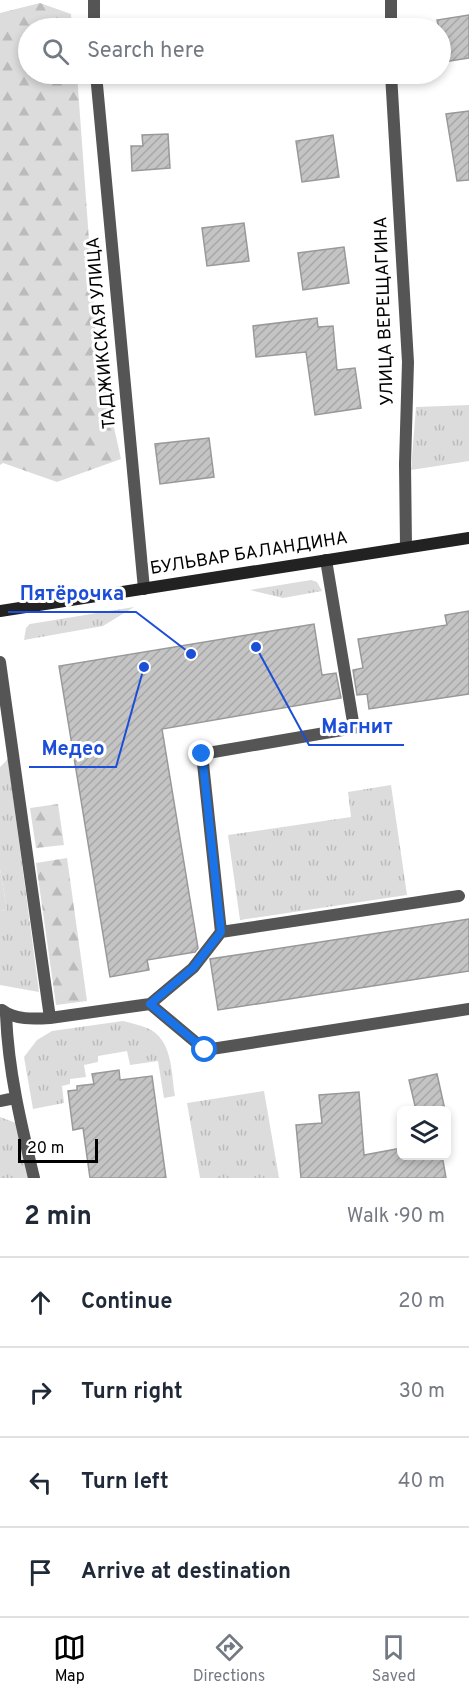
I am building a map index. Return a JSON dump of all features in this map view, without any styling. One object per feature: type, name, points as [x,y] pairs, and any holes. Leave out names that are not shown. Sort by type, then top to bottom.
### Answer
[{"type":"main road","name":"БУЛЬВАР БАЛАНДИНА","points":[[0,611],[469,538]]},
{"type":"street","points":[[94,0],[94,18]]},
{"type":"street","points":[[391,0],[391,18]]},
{"type":"street","name":"ТАДЖИКСКАЯ УЛИЦА","points":[[97,84],[144,588]]},
{"type":"street","name":"УЛИЦА ВЕРЕЩАГИНА","points":[[392,84],[408,362],[405,464],[406,548]]},
{"type":"street","points":[[221,932],[202,754],[354,728],[326,560]]},
{"type":"street","points":[[0,662],[50,1018]]},
{"type":"street","points":[[34,1178],[15,1098],[3,1011],[28,1019],[50,1018],[150,1004],[193,968],[221,932],[459,896]]},
{"type":"street","points":[[150,1004],[205,1050],[469,1009]]},
{"type":"street","points":[[0,1101],[15,1098]]},
{"type":"green space","points":[[40,3],[71,14],[71,18],[18,18],[18,84],[78,84],[97,351],[121,459],[57,482],[3,463],[0,465],[0,13]]},
{"type":"green space","points":[[469,405],[469,461],[411,470],[416,407]]},
{"type":"green space","points":[[311,580],[317,582],[322,591],[283,598],[250,590]]},
{"type":"green space","points":[[134,607],[103,626],[24,640],[26,628],[30,624]]},
{"type":"green space","points":[[8,759],[39,992],[0,985],[0,911],[7,910],[0,869],[0,767]]},
{"type":"green space","points":[[391,785],[407,895],[240,920],[228,835],[351,817],[348,792]]},
{"type":"green space","points":[[58,804],[64,845],[36,848],[30,808]]},
{"type":"green space","points":[[67,858],[87,1001],[56,1005],[36,863]]},
{"type":"green space","points":[[0,869],[7,910],[0,911]]},
{"type":"green space","points":[[123,1021],[147,1028],[162,1040],[169,1057],[175,1096],[164,1098],[158,1061],[130,1065],[127,1051],[98,1056],[98,1062],[84,1065],[86,1077],[70,1079],[70,1084],[62,1086],[64,1103],[33,1109],[24,1057],[37,1040],[52,1031]]},
{"type":"green space","points":[[264,1091],[279,1178],[200,1178],[187,1103]]},
{"type":"green space","points":[[0,1117],[16,1123],[29,1178],[0,1178]]},
{"type":"building","points":[[469,15],[469,58],[451,61],[450,18]]},
{"type":"building","points":[[469,111],[469,180],[457,181],[446,114]]},
{"type":"building","points":[[168,134],[170,168],[132,171],[131,146],[143,146],[142,135]]},
{"type":"building","points":[[333,135],[339,177],[302,182],[296,141]]},
{"type":"building","points":[[244,223],[249,261],[207,266],[202,228]]},
{"type":"building","points":[[344,247],[349,283],[303,290],[298,253]]},
{"type":"building","points":[[317,318],[318,327],[333,326],[337,370],[355,368],[361,408],[315,415],[306,352],[256,357],[253,326]]},
{"type":"building","points":[[209,438],[214,477],[160,484],[155,444]]},
{"type":"building","points":[[469,611],[469,694],[369,709],[367,694],[357,695],[353,670],[363,668],[358,639],[447,625],[445,615]]},
{"type":"building","points":[[314,624],[322,675],[336,673],[341,698],[162,729],[198,948],[195,952],[147,960],[149,970],[110,977],[59,666]]},
{"type":"building","points":[[469,919],[469,971],[218,1010],[210,959]]},
{"type":"building","points":[[119,1070],[120,1080],[152,1076],[166,1178],[90,1178],[83,1128],[73,1130],[68,1091],[77,1090],[77,1086],[94,1084],[92,1074]]},
{"type":"building","points":[[437,1074],[444,1106],[415,1106],[409,1080]]},
{"type":"building","points":[[359,1092],[364,1155],[397,1149],[397,1160],[443,1160],[446,1178],[301,1178],[296,1125],[322,1123],[319,1095]]},
{"type":"place","name":"Магнит","points":[[256,647]]},
{"type":"place","name":"Пятёрочка","points":[[191,654]]},
{"type":"place","name":"Медео","points":[[144,667]]},
{"type":"route","points":[[202,754],[221,932],[193,968],[150,1004],[205,1050]]}]
